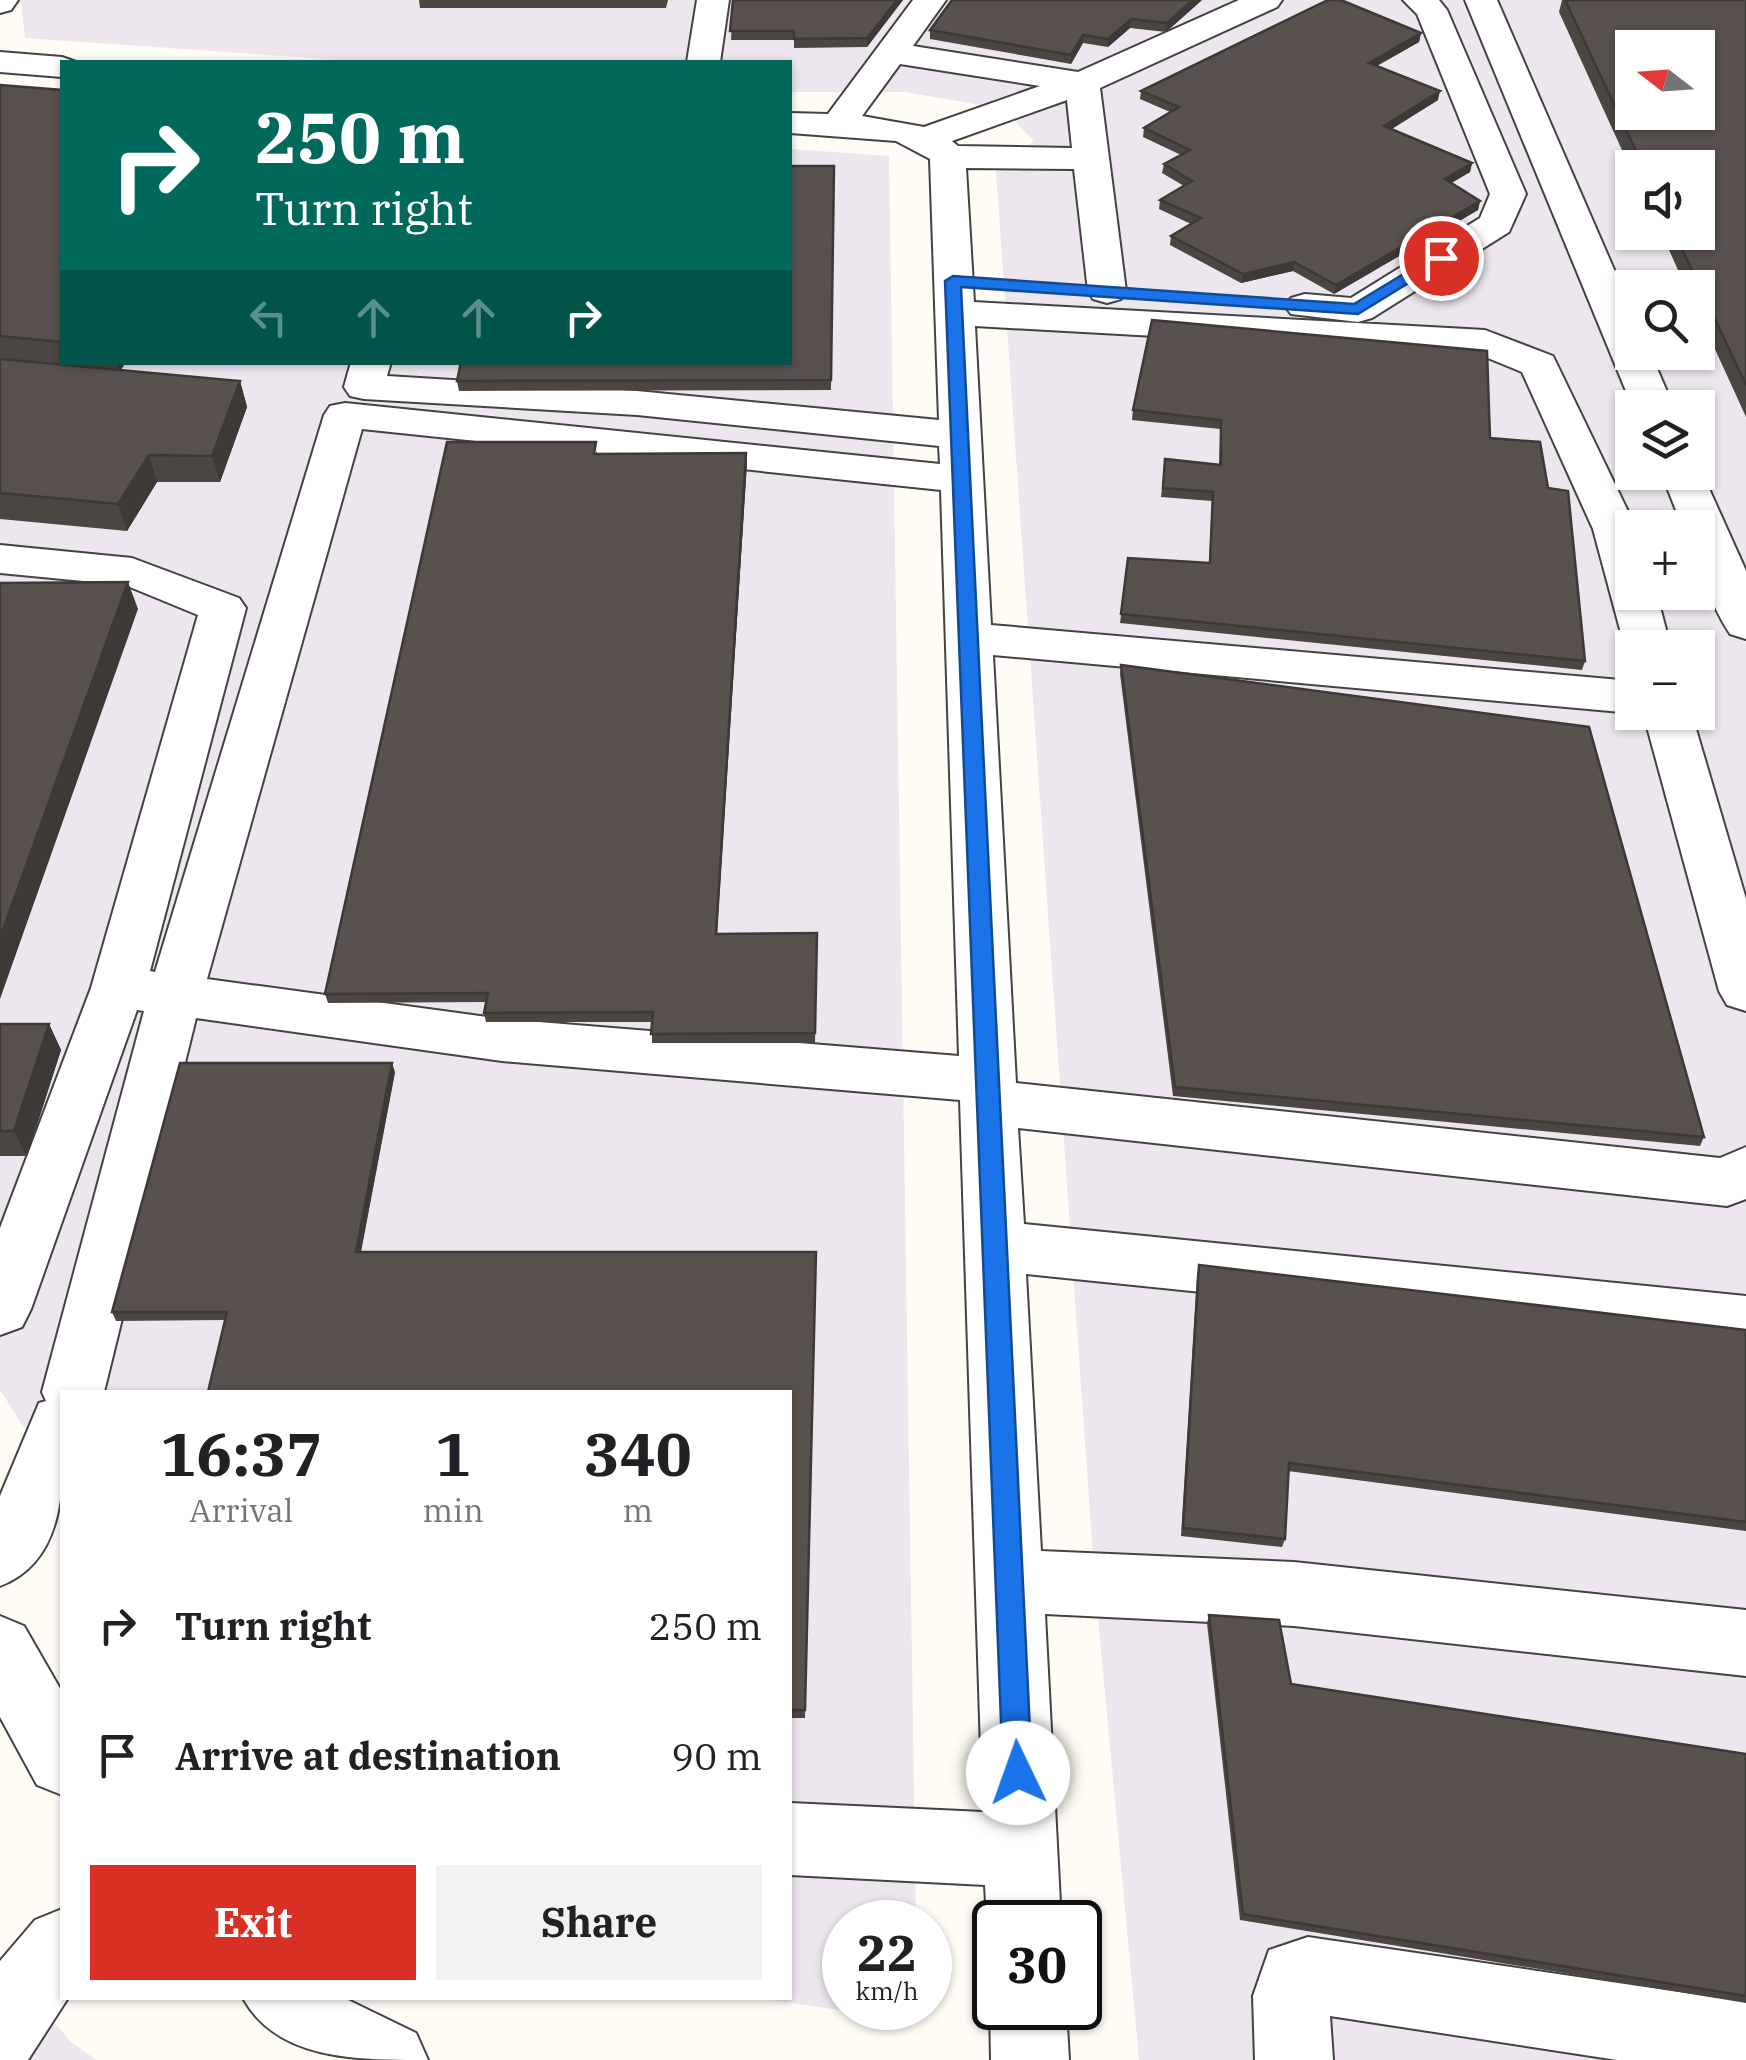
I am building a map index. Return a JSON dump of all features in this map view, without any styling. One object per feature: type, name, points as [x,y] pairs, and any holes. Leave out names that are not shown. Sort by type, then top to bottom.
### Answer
[{"type":"street","points":[[704,60],[713,0]]},
{"type":"street","points":[[802,125],[891,52],[930,0]]},
{"type":"street","points":[[938,148],[1266,0]]},
{"type":"street","points":[[954,297],[1107,291],[1358,310],[1496,224],[1508,194],[1432,10],[1419,0]]},
{"type":"street","points":[[1481,0],[1646,390]]},
{"type":"street","points":[[891,52],[1082,83]]},
{"type":"street","points":[[0,62],[60,67]]},
{"type":"street","points":[[1082,83],[1107,291]]},
{"type":"street","points":[[802,125],[938,148],[1092,159]]},
{"type":"street","points":[[938,148],[954,297],[1023,1900]]},
{"type":"street","points":[[954,297],[1485,342],[1539,365],[1615,529]]},
{"type":"street","points":[[370,365],[364,387],[637,403],[961,457]]},
{"type":"street","points":[[74,1390],[176,995],[345,415],[961,457]]},
{"type":"street","points":[[1690,490],[1746,624]]},
{"type":"street","points":[[0,558],[132,572],[222,608],[118,988],[0,1309]]},
{"type":"street","points":[[968,638],[1615,695]]},
{"type":"street","points":[[1672,730],[1746,990]]},
{"type":"street","points":[[118,988],[502,1040],[988,1091],[1727,1182],[1746,1171]]},
{"type":"street","points":[[995,1246],[1746,1322]]},
{"type":"street","points":[[0,1555],[20,1527],[60,1428]]},
{"type":"street","points":[[1009,1581],[1294,1594],[1746,1643]]},
{"type":"street","points":[[0,1649],[60,1756]]},
{"type":"street","points":[[792,1839],[1021,1850]]},
{"type":"street","points":[[0,2034],[30,1982],[60,1949]]},
{"type":"street","points":[[1294,2060],[1291,1996],[1296,1978],[1308,1975],[1746,2041]]},
{"type":"street","points":[[284,2000],[319,2026],[389,2060]]},
{"type":"street","points":[[1029,2030],[1030,2060]]},
{"type":"shaded area","points":[[0,0],[1746,0],[1746,2060],[1139,2060],[1095,1585],[996,171],[1034,141],[1003,109],[905,92],[792,92],[792,60],[340,60],[25,38],[21,3]]},
{"type":"shaded area","points":[[0,88],[60,365],[792,365],[792,149],[889,156],[916,1900],[822,1900],[822,2008],[772,2000],[792,2000],[792,1390],[60,1390],[60,1484],[0,1390]]},
{"type":"shaded area","points":[[0,1957],[70,2041],[96,2060],[0,2060]]},
{"type":"building","points":[[733,0],[897,0],[867,38],[794,39],[794,31],[730,31]]},
{"type":"building","points":[[952,0],[1193,0],[1167,23],[1131,19],[1108,39],[1083,35],[1071,55],[930,30]]},
{"type":"building","points":[[1328,0],[1341,0],[1421,33],[1369,63],[1440,91],[1384,126],[1472,163],[1445,179],[1480,201],[1336,285],[1294,262],[1243,274],[1171,236],[1201,218],[1160,200],[1192,181],[1164,164],[1190,150],[1144,128],[1179,107],[1141,91]]},
{"type":"building","points":[[1565,0],[1746,0],[1746,385],[1715,319],[1715,270],[1692,270],[1682,250],[1715,250],[1715,150],[1636,150],[1626,130],[1715,130],[1715,30],[1615,30],[1615,106]]},
{"type":"building","points":[[0,85],[60,90],[60,342],[0,336]]},
{"type":"building","points":[[792,166],[834,166],[831,380],[457,381],[460,365],[792,365]]},
{"type":"building","points":[[1152,320],[1487,351],[1490,438],[1540,442],[1548,488],[1568,491],[1585,661],[1121,614],[1128,558],[1210,563],[1213,492],[1163,488],[1165,459],[1221,465],[1221,420],[1133,410]]},
{"type":"building","points":[[0,359],[240,381],[212,456],[149,455],[118,504],[0,493]]},
{"type":"building","points":[[447,442],[596,442],[594,454],[746,453],[716,934],[817,933],[815,1033],[651,1034],[653,1012],[484,1013],[488,993],[325,994]]},
{"type":"building","points":[[128,582],[0,938],[0,583]]},
{"type":"building","points":[[1121,665],[1589,727],[1704,1137],[1175,1087]]},
{"type":"building","points":[[0,1024],[49,1024],[14,1131],[0,1131]]},
{"type":"building","points":[[180,1063],[392,1063],[356,1252],[816,1252],[805,1710],[792,1710],[792,1390],[208,1390],[227,1312],[112,1312]]},
{"type":"building","points":[[1199,1265],[1746,1330],[1746,1522],[1289,1463],[1285,1539],[1183,1528]]},
{"type":"building","points":[[1209,1615],[1279,1620],[1291,1684],[1746,1754],[1746,1996],[1243,1914]]},
{"type":"route","points":[[1018,1773],[953,281],[1358,310],[1441,258]]}]
